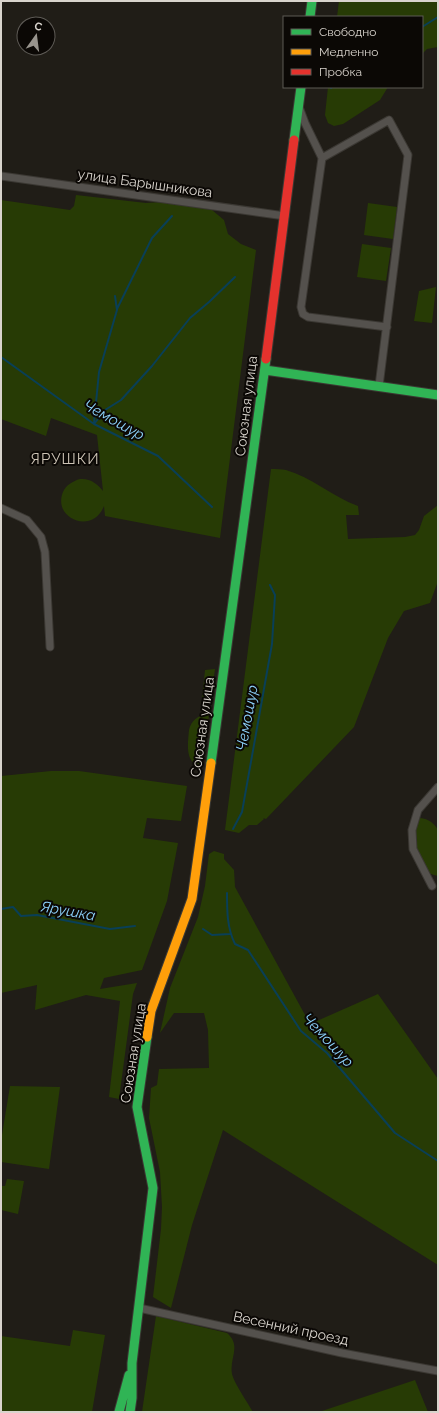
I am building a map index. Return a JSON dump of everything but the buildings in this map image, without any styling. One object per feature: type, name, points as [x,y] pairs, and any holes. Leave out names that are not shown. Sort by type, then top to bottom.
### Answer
[{"type":"main road","points":[[310,16],[312,1]]},
{"type":"main road","name":"Союзная улица","points":[[120,1412],[127,1398],[153,1188],[137,1107],[151,1011],[192,899],[265,370],[301,88]]},
{"type":"main road","points":[[265,370],[438,394]]},
{"type":"main road","name":"Союзная улица","points":[[127,1398],[130,1412]]},
{"type":"street","points":[[298,105],[322,158],[301,307],[303,314],[308,317],[387,327]]},
{"type":"street","points":[[322,158],[389,120],[408,155],[379,386]]},
{"type":"street","name":"улица Барышникова","points":[[1,176],[285,216]]},
{"type":"street","points":[[1,508],[27,520],[41,537],[45,552],[50,647]]},
{"type":"street","points":[[432,886],[413,849],[412,830],[418,810],[438,787]]},
{"type":"street","name":"Весенний проезд","points":[[139,1308],[328,1350],[438,1371]]},
{"type":"green space","points":[[339,1],[438,1],[438,47],[427,49],[423,53],[423,16],[337,16]]},
{"type":"green space","points":[[328,88],[387,88],[380,100],[343,124],[334,126],[328,123],[325,115]]},
{"type":"green space","points":[[76,195],[146,203],[162,202],[212,210],[224,220],[228,234],[241,244],[256,250],[220,538],[105,516],[104,506],[99,515],[91,520],[75,520],[68,516],[63,510],[61,502],[63,492],[66,487],[80,479],[87,479],[99,486],[103,491],[97,435],[51,418],[46,436],[1,419],[1,200],[70,210],[74,206]]},
{"type":"green space","points":[[368,203],[397,207],[393,239],[364,235]]},
{"type":"green space","points":[[362,244],[391,248],[386,281],[357,277]]},
{"type":"green space","points":[[436,287],[432,323],[414,321],[419,291]]},
{"type":"green space","points":[[271,469],[295,473],[340,498],[358,506],[359,515],[346,515],[348,539],[405,537],[415,535],[419,530],[424,516],[438,505],[438,581],[430,603],[404,611],[388,638],[354,727],[266,819],[263,818],[264,819],[257,825],[249,825],[239,833],[225,830]]},
{"type":"green space","points":[[215,669],[211,698],[202,700],[205,670]]},
{"type":"green space","points":[[207,714],[209,715],[202,767],[192,762],[188,752],[189,730],[195,719]]},
{"type":"green space","points":[[51,771],[79,771],[187,786],[181,821],[147,818],[143,838],[178,843],[167,901],[142,970],[104,978],[100,989],[137,983],[133,994],[119,1099],[109,1097],[120,1001],[86,995],[35,1010],[37,985],[1,993],[1,776]]},
{"type":"green space","points":[[420,818],[431,822],[438,830],[438,876],[428,871],[418,852],[415,830]]},
{"type":"green space","points":[[214,851],[224,854],[224,859],[234,870],[235,887],[310,1024],[378,994],[438,1079],[438,1265],[223,1130],[192,1225],[171,1308],[153,1297],[162,1207],[160,1172],[149,1118],[151,1088],[157,1085],[159,1069],[209,1068],[208,1030],[204,1013],[174,1013],[160,1033],[170,988],[198,917],[205,886],[209,854]]},
{"type":"green space","points":[[10,1086],[60,1087],[49,1169],[1,1162],[1,1141]]},
{"type":"green space","points":[[7,1179],[24,1181],[18,1214],[1,1210],[1,1186],[5,1186]]},
{"type":"green space","points":[[156,1316],[227,1333],[234,1343],[232,1368],[233,1378],[253,1412],[142,1412]]},
{"type":"green space","points":[[73,1330],[105,1335],[92,1412],[1,1412],[1,1336],[70,1346]]},
{"type":"green space","points":[[415,1380],[428,1412],[319,1412]]},
{"type":"waterway","points":[[423,26],[438,17]]},
{"type":"waterway","points":[[117,309],[152,238],[172,216]]},
{"type":"waterway","points":[[94,424],[105,410],[121,400],[152,366],[190,318],[235,277]]},
{"type":"waterway","points":[[94,423],[99,372],[117,310],[115,296]]},
{"type":"waterway","name":"Чемошур","points":[[1,357],[94,424],[158,456],[212,507]]},
{"type":"waterway","name":"Чемошур","points":[[233,829],[242,812],[272,644],[275,595],[270,585]]},
{"type":"waterway","name":"Чемошур","points":[[227,893],[227,913],[229,926],[235,944],[248,950],[301,1031],[327,1053],[395,1133],[438,1161]]},
{"type":"waterway","name":"Ярушка","points":[[1,909],[13,907],[21,916],[37,915],[110,929],[135,926]]},
{"type":"waterway","name":"Ярушка","points":[[203,929],[212,935],[230,934]]},
{"type":"traffic: fast","points":[[310,16],[312,1]]},
{"type":"traffic: fast","points":[[294,140],[301,88]]},
{"type":"traffic: fast","points":[[211,763],[266,359]]},
{"type":"traffic: fast","points":[[265,370],[438,395]]},
{"type":"traffic: fast","points":[[130,1412],[132,1398],[132,1363],[153,1188],[137,1107],[147,1037]]},
{"type":"traffic: fast","points":[[119,1412],[129,1375]]},
{"type":"traffic: slow","points":[[147,1037],[151,1011],[192,899],[211,763]]},
{"type":"traffic: jam","points":[[266,359],[294,140]]},
{"type":"district","name":"ЯРУШКИ","points":[[65,459]]}]
